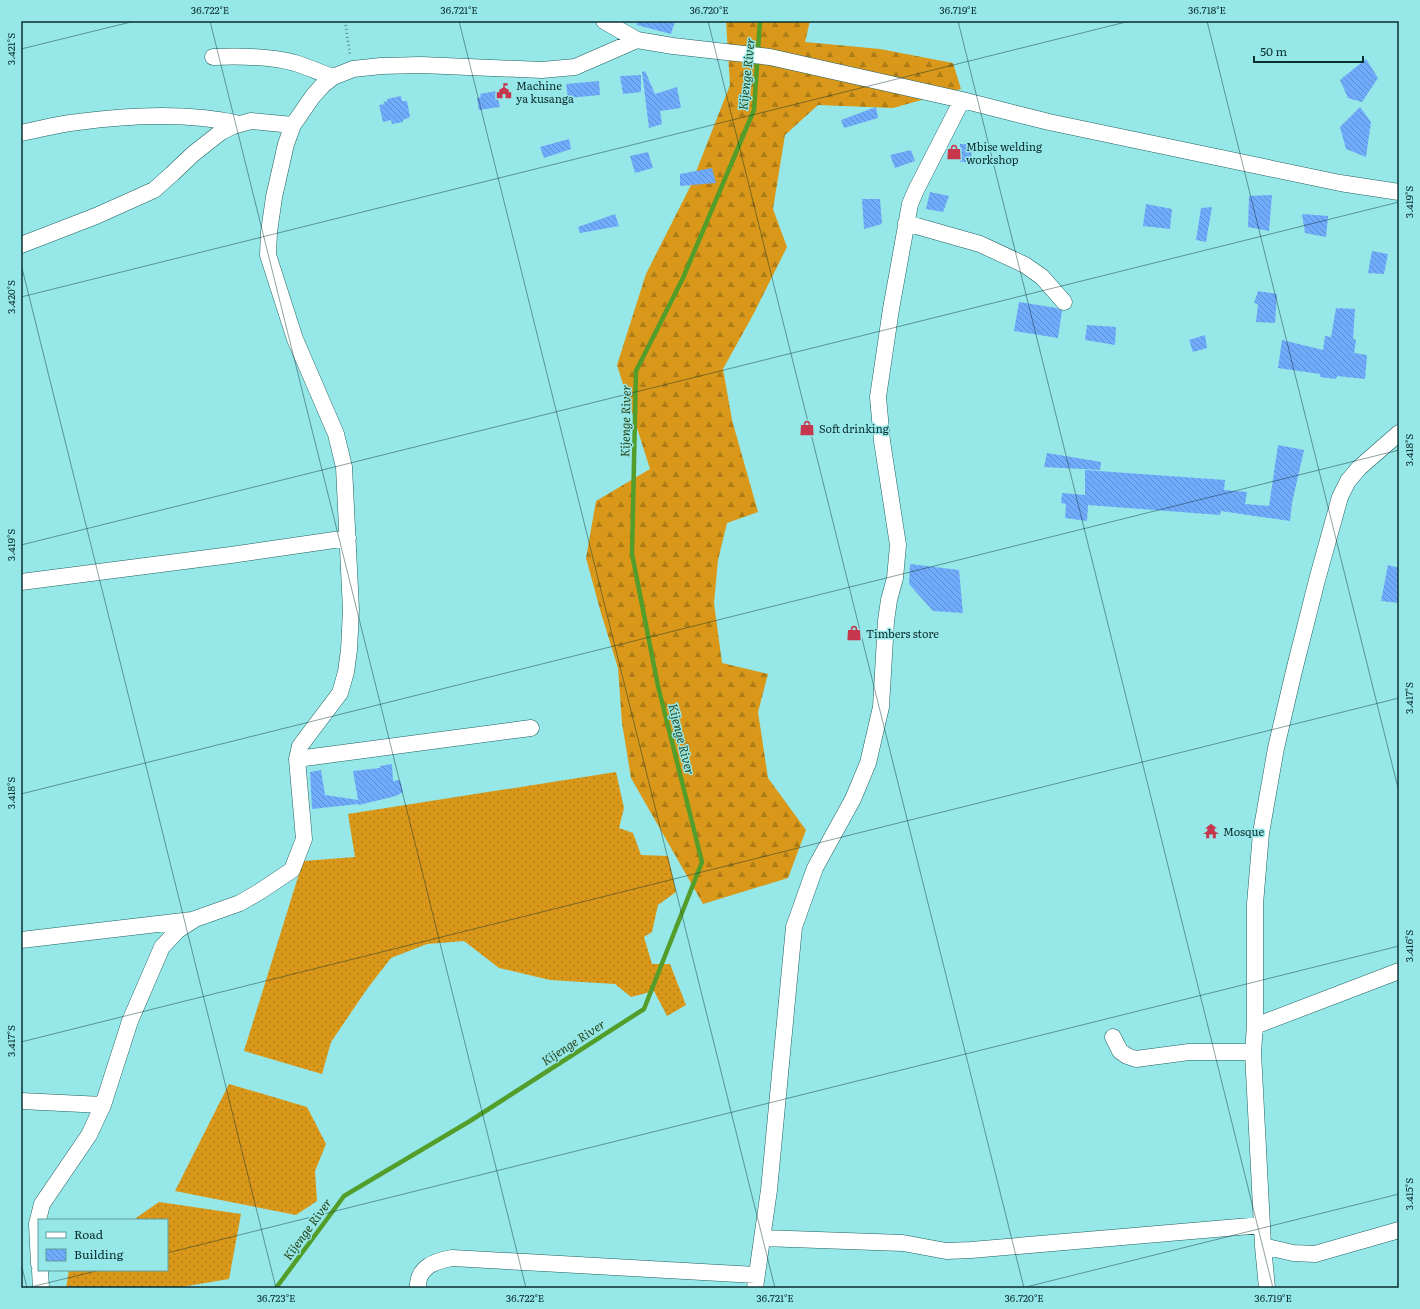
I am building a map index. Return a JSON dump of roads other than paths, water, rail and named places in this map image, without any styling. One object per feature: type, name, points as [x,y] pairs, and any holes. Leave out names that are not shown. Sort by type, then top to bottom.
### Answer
[{"type":"street","points":[[604,21],[637,40],[673,46],[770,57],[962,100],[1064,125],[1340,183],[1399,192]]},
{"type":"street","points":[[21,940],[195,919],[240,903],[292,870],[304,839],[297,760],[300,746],[340,693],[346,672],[349,650],[351,610],[348,538],[344,499],[344,468],[336,434],[295,339],[268,255],[269,232],[274,197],[286,144],[293,125],[313,96],[323,85],[333,77],[353,69],[381,66],[421,65],[542,70],[575,67],[637,40]]},
{"type":"street","points":[[212,57],[281,60],[295,63],[333,77]]},
{"type":"street","points":[[418,1288],[420,1276],[426,1267],[437,1261],[452,1258],[755,1282],[769,1190],[794,927],[815,868],[853,799],[868,763],[881,707],[886,621],[889,600],[896,578],[898,545],[882,441],[878,397],[890,309],[910,204],[962,100]]},
{"type":"street","points":[[21,133],[78,122],[134,117],[190,117],[217,119],[240,124]]},
{"type":"street","points":[[21,245],[96,216],[154,190],[193,154],[221,132],[251,121],[293,125]]},
{"type":"street","points":[[906,223],[980,244],[1025,265],[1042,277],[1064,302]]},
{"type":"street","points":[[1267,1288],[1263,1246],[1253,1052],[1255,1026],[1255,904],[1261,833],[1276,748],[1317,580],[1340,497],[1348,481],[1359,468],[1399,433]]},
{"type":"street","points":[[21,582],[231,555],[348,538]]},
{"type":"street","points":[[297,760],[531,728]]},
{"type":"street","points":[[38,1219],[42,1204],[89,1135],[103,1104],[130,1021],[162,946],[178,930],[195,919]]},
{"type":"street","points":[[1255,1026],[1399,971]]},
{"type":"street","points":[[1113,1037],[1120,1052],[1136,1059],[1182,1052],[1253,1052]]},
{"type":"street","points":[[21,1101],[103,1104]]},
{"type":"street","points":[[38,1220],[38,1244]]},
{"type":"street","points":[[762,1238],[903,1243],[946,1251],[1262,1226]]},
{"type":"street","points":[[1263,1246],[1293,1253],[1315,1254],[1399,1230]]},
{"type":"street","points":[[40,1271],[41,1288]]},
{"type":"waterway","name":"Kijenge River","points":[[276,1288],[344,1196],[470,1121],[644,1009],[702,862],[658,686],[632,554],[636,371],[683,278],[754,110],[760,21]]},
{"type":"place","name":"Machine ya kusanga","points":[[504,91]]},
{"type":"place","name":"Mbise welding workshop","points":[[954,152]]},
{"type":"place","name":"Soft drinking","points":[[807,428]]},
{"type":"place","name":"Timbers store","points":[[854,633]]},
{"type":"place","name":"Mosque","points":[[1211,831]]}]
